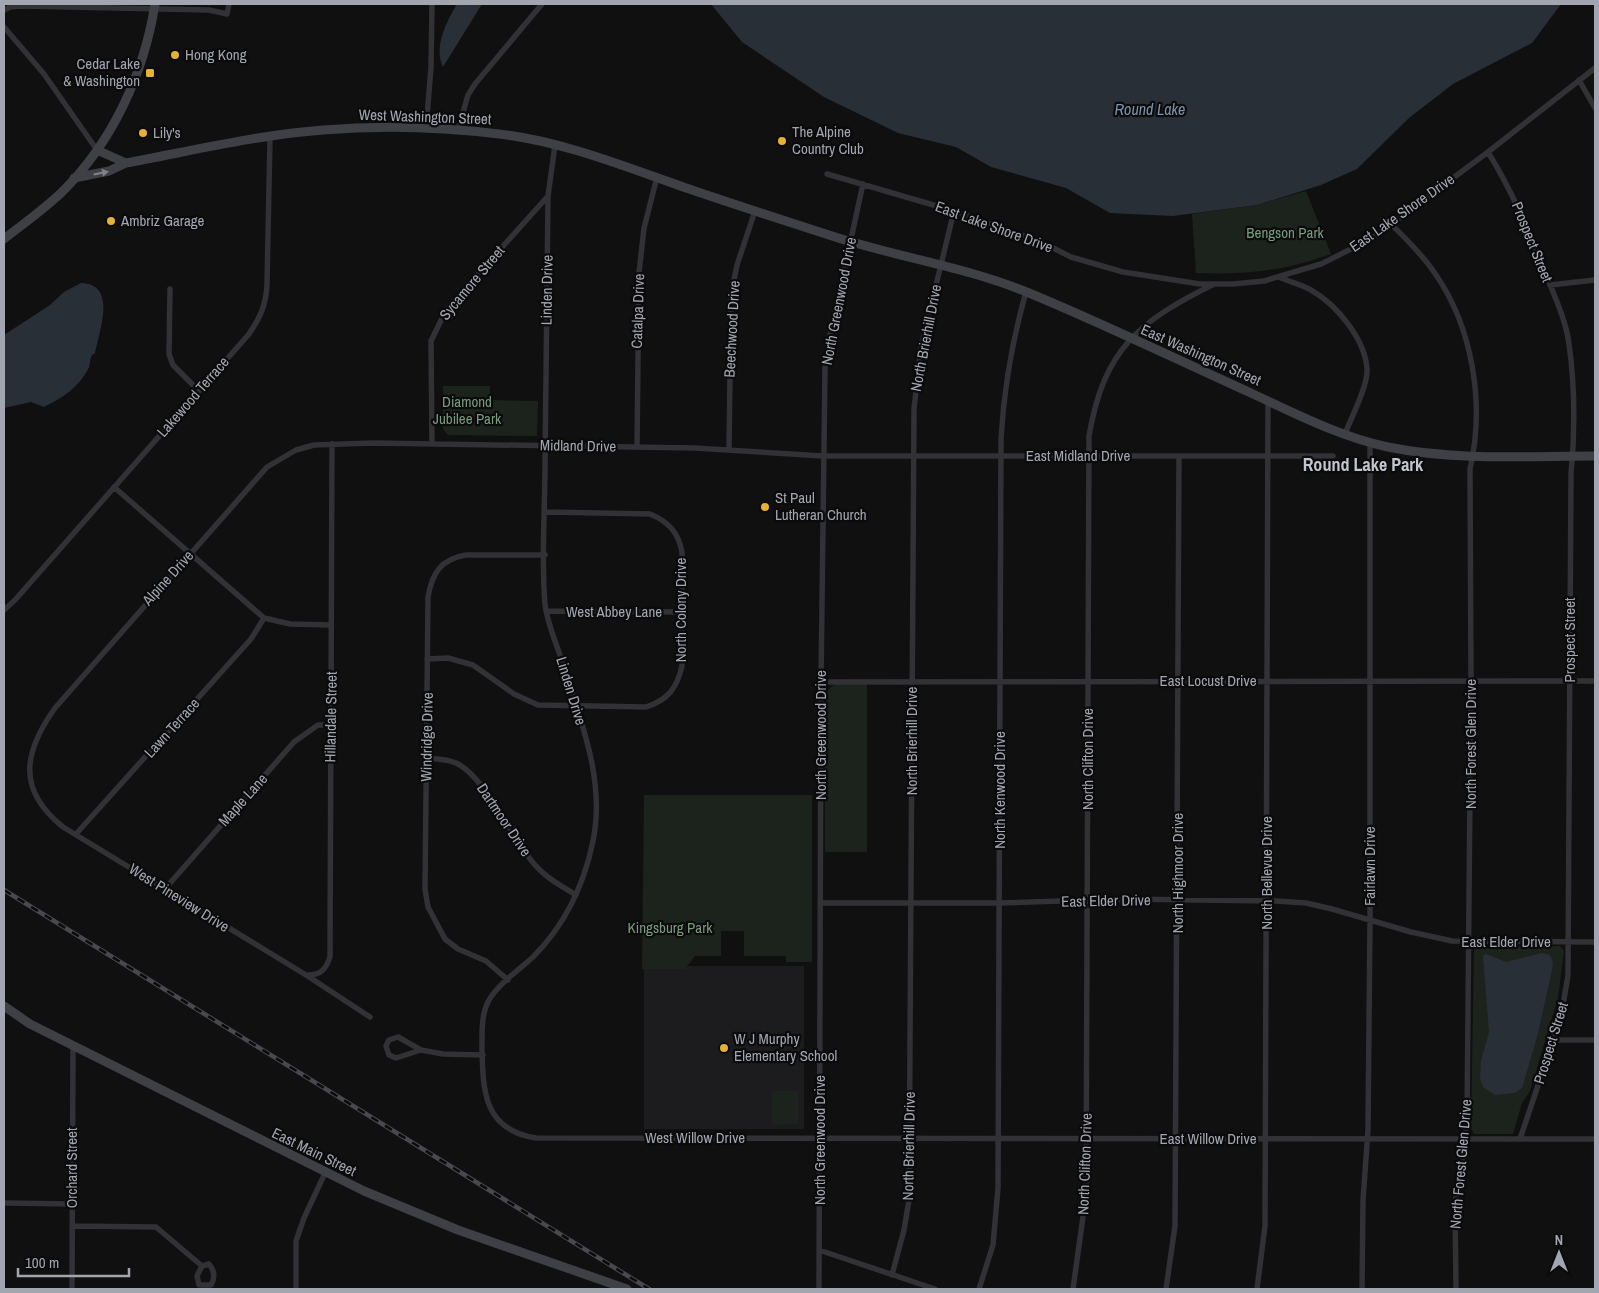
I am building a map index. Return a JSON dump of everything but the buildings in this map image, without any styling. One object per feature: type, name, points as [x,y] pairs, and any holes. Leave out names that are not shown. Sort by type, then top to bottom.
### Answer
[{"type":"main road","points":[[4,239],[61,193],[97,150],[124,105],[150,37],[155,6]]},
{"type":"main road","name":"West Washington Street","points":[[74,178],[109,172],[126,163],[320,130],[426,128],[458,130],[502,134],[596,156],[804,227]]},
{"type":"main road","points":[[97,150],[126,163]]},
{"type":"main road","name":"East Washington Street","points":[[804,227],[851,242],[968,272],[1026,292],[1268,401],[1345,434],[1390,448],[1447,455],[1595,456]]},
{"type":"main road","name":"East Main Street","points":[[4,1006],[30,1024],[325,1173],[458,1230],[627,1289]]},
{"type":"street","points":[[4,10],[10,7],[22,6],[155,6],[209,10],[227,14],[229,4]]},
{"type":"street","points":[[426,128],[432,4]]},
{"type":"street","points":[[458,130],[468,95],[474,84],[542,4]]},
{"type":"street","points":[[4,27],[44,74],[97,150]]},
{"type":"street","name":"East Lake Shore Drive","points":[[827,174],[954,211],[1041,242],[1090,264],[1159,279],[1233,284],[1280,277],[1321,264],[1345,253],[1391,224],[1488,152],[1595,68]]},
{"type":"street","points":[[1579,80],[1595,108]]},
{"type":"street","name":"Lakewood Terrace","points":[[4,610],[15,600],[249,334],[260,317],[266,302],[270,137]]},
{"type":"street","name":"Linden Drive","points":[[555,145],[548,196],[545,512],[547,612],[592,759],[596,806],[594,837],[590,855],[576,895],[548,942],[490,998],[484,1011],[482,1055],[483,1088],[487,1104],[507,1128],[521,1136],[570,1138]]},
{"type":"street","name":"Prospect Street","points":[[1488,152],[1509,185],[1550,285],[1569,343],[1572,383],[1569,942],[1566,992],[1553,1040],[1520,1139]]},
{"type":"street","name":"Catalpa Drive","points":[[637,447],[639,273],[644,228],[656,177]]},
{"type":"street","name":"North Greenwood Drive","points":[[819,1289],[821,1138],[821,682],[825,368],[864,184]]},
{"type":"street","name":"Sycamore Street","points":[[432,444],[431,341],[437,325],[459,294],[548,196]]},
{"type":"street","name":"Beechwood Drive","points":[[729,450],[731,295],[737,265],[754,211]]},
{"type":"street","name":"North Brierhill Drive","points":[[892,1275],[904,1230],[909,1200],[914,409],[918,366],[954,211]]},
{"type":"street","name":"North Forest Glen Drive","points":[[1391,224],[1434,272],[1447,293],[1468,344],[1475,408],[1474,456],[1470,470],[1471,681],[1466,1139],[1455,1203],[1456,1289]]},
{"type":"street","points":[[1280,277],[1312,291],[1329,304],[1346,320],[1361,345],[1367,370],[1345,434]]},
{"type":"street","points":[[1550,285],[1595,280]]},
{"type":"street","name":"North Clifton Drive","points":[[1073,1289],[1086,1195],[1089,436],[1094,408],[1102,385],[1120,351],[1140,328],[1172,305],[1214,284]]},
{"type":"street","points":[[170,288],[169,354],[173,365],[199,391]]},
{"type":"street","name":"North Kenwood Drive","points":[[979,1289],[993,1245],[997,1217],[1001,456],[1008,368],[1013,338],[1026,292]]},
{"type":"street","name":"North Bellevue Drive","points":[[1257,1289],[1265,1226],[1268,401]]},
{"type":"street","name":"Fairlawn Drive","points":[[1362,1289],[1363,1200],[1367,1139],[1370,920],[1370,442]]},
{"type":"street","name":"Midland Drive","points":[[332,444],[637,447],[823,456]]},
{"type":"street","name":"Alpine Drive","points":[[32,749],[44,722],[55,708],[267,467],[296,450],[332,444]]},
{"type":"street","name":"Hillandale Street","points":[[306,975],[322,972],[327,966],[330,957],[332,444]]},
{"type":"street","name":"East Midland Drive","points":[[823,456],[1333,456]]},
{"type":"street","name":"North Highmoor Drive","points":[[1166,1289],[1175,1226],[1179,456]]},
{"type":"street","points":[[114,488],[264,618],[290,624],[331,624]]},
{"type":"street","name":"North Colony Drive","points":[[427,659],[448,658],[473,665],[514,694],[538,705],[646,707],[658,703],[670,694],[678,684],[682,666],[682,552],[679,540],[672,527],[662,519],[638,512],[545,512]]},
{"type":"street","name":"Windridge Drive","points":[[508,980],[486,961],[458,949],[445,939],[428,908],[425,889],[428,597],[431,578],[442,564],[453,557],[466,554],[545,555]]},
{"type":"street","name":"West Abbey Lane","points":[[547,612],[682,612]]},
{"type":"street","name":"Lawn Terrace","points":[[76,834],[251,640],[264,618]]},
{"type":"street","name":"East Locust Drive","points":[[821,682],[1595,681]]},
{"type":"street","name":"Maple Lane","points":[[164,890],[294,742],[318,725],[330,725]]},
{"type":"street","name":"West Pineview Drive","points":[[32,749],[29,774],[31,787],[49,816],[164,890],[306,975],[370,1017]]},
{"type":"street","name":"Dartmoor Drive","points":[[426,758],[446,760],[467,770],[477,781],[520,847],[536,867],[549,879],[576,895]]},
{"type":"street","name":"East Elder Drive","points":[[821,903],[1088,902],[1122,899],[1306,903],[1419,934],[1452,941],[1595,942]]},
{"type":"street","points":[[421,1050],[396,1058],[390,1055],[386,1046],[389,1040],[398,1038],[421,1050],[443,1054],[482,1055]]},
{"type":"street","points":[[1553,1040],[1595,1040]]},
{"type":"street","name":"Orchard Street","points":[[72,1289],[73,1046]]},
{"type":"street","name":"East Willow Drive","points":[[821,1138],[996,1136],[1087,1139],[1595,1139]]},
{"type":"street","name":"West Willow Drive","points":[[570,1138],[821,1138]]},
{"type":"street","points":[[296,1289],[296,1241],[304,1218],[325,1173]]},
{"type":"street","points":[[4,1203],[72,1204]]},
{"type":"street","points":[[72,1226],[156,1227],[202,1266]]},
{"type":"street","points":[[820,1250],[935,1289]]},
{"type":"shaded area","name":"W J Murphy Elementary School","points":[[644,966],[804,966],[804,1129],[644,1129]]},
{"type":"green space","name":"Bengson Park","points":[[1306,191],[1331,254],[1314,260],[1265,271],[1196,273],[1192,214],[1257,205]]},
{"type":"green space","name":"Diamond Jubilee Park","points":[[443,386],[490,386],[490,400],[538,401],[537,436],[448,435],[443,429]]},
{"type":"green space","points":[[835,684],[867,684],[867,852],[825,852],[825,692]]},
{"type":"green space","name":"Kingsburg Park","points":[[644,795],[812,795],[812,962],[786,962],[786,956],[744,956],[744,931],[721,931],[721,956],[695,956],[685,969],[642,969]]},
{"type":"green space","points":[[1560,946],[1564,951],[1558,998],[1530,1091],[1522,1103],[1513,1134],[1474,1134],[1471,1128],[1474,950],[1476,947]]},
{"type":"green space","points":[[772,1091],[798,1091],[798,1124],[772,1125]]},
{"type":"water","points":[[457,4],[482,4],[443,67],[440,59],[442,34]]},
{"type":"water","name":"Round Lake","points":[[711,4],[1561,4],[1532,43],[1453,84],[1409,118],[1357,169],[1321,185],[1257,205],[1173,216],[1110,213],[1066,188],[991,167],[956,147],[898,133],[824,97],[742,42]]},
{"type":"water","points":[[81,283],[92,285],[99,291],[103,300],[102,321],[95,353],[92,355],[85,374],[70,391],[44,407],[31,402],[4,408],[4,335],[50,305],[64,292]]},
{"type":"water","points":[[1542,953],[1550,955],[1553,962],[1552,970],[1537,1037],[1522,1088],[1515,1093],[1495,1095],[1483,1087],[1480,1079],[1481,1061],[1489,1032],[1483,956],[1486,954],[1506,962]]},
{"type":"railway","points":[[4,890],[649,1289]]},
{"type":"place","name":"Hong Kong","points":[[175,55]]},
{"type":"place","name":"Cedar Lake & Washington","points":[[150,73]]},
{"type":"place","name":"Lily's","points":[[143,133]]},
{"type":"place","name":"The Alpine Country Club","points":[[782,141]]},
{"type":"place","name":"Ambriz Garage","points":[[111,221]]},
{"type":"place","name":"St Paul Lutheran Church","points":[[765,507]]},
{"type":"place","name":"W J Murphy Elementary School","points":[[724,1048]]},
{"type":"district","name":"Round Lake Park","points":[[1363,465]]}]
